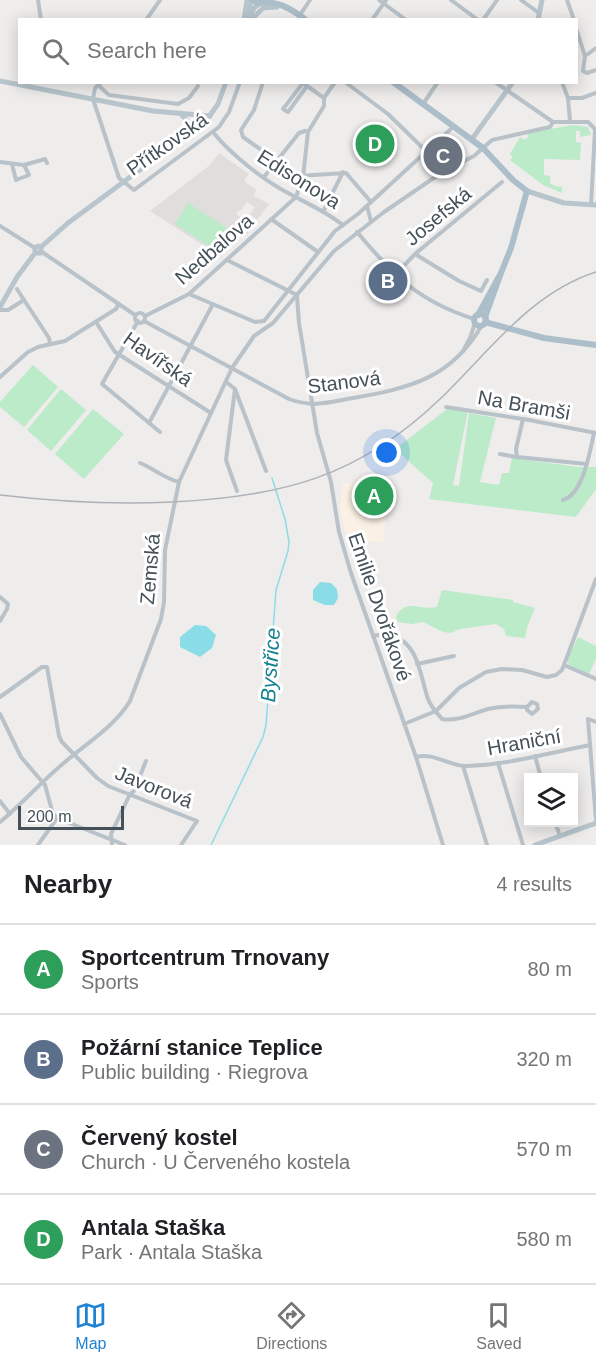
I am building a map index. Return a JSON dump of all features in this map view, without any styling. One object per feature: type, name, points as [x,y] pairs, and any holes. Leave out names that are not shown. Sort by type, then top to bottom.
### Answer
[{"type":"main road","points":[[250,0],[276,2],[303,17]]},
{"type":"main road","points":[[280,0],[303,17]]},
{"type":"main road","points":[[396,84],[472,139],[526,190],[511,248],[480,320]]},
{"type":"main road","points":[[480,320],[501,273]]},
{"type":"main road","points":[[494,291],[489,315],[502,327]]},
{"type":"main road","points":[[480,320],[544,338],[596,345]]},
{"type":"street","points":[[38,0],[40,18]]},
{"type":"street","points":[[147,18],[160,0]]},
{"type":"street","points":[[248,18],[250,0]]},
{"type":"street","points":[[251,18],[270,6],[303,17],[310,0]]},
{"type":"street","points":[[379,0],[385,2],[404,18]]},
{"type":"street","points":[[451,0],[475,18]]},
{"type":"street","points":[[484,18],[496,0]]},
{"type":"street","points":[[521,0],[539,13]]},
{"type":"street","points":[[538,18],[542,0]]},
{"type":"street","points":[[567,0],[573,18]]},
{"type":"street","points":[[249,18],[254,8],[262,2]]},
{"type":"street","points":[[373,18],[385,2]]},
{"type":"street","points":[[578,34],[585,56],[583,71],[587,73],[596,70]]},
{"type":"street","points":[[585,56],[596,48]]},
{"type":"street","points":[[0,81],[18,83]]},
{"type":"street","points":[[123,182],[119,178],[93,99],[99,84],[109,95],[178,104],[189,98],[198,86]]},
{"type":"street","name":"Přítkovská","points":[[0,308],[17,277],[38,250],[68,223],[210,116],[218,104],[225,84]]},
{"type":"street","name":"Přítkovská","points":[[123,182],[134,190],[138,188],[213,132],[225,120],[239,84]]},
{"type":"street","points":[[262,84],[254,110],[241,134],[298,176],[343,172],[347,174],[371,202]]},
{"type":"street","points":[[305,84],[324,98]]},
{"type":"street","points":[[305,84],[288,112],[283,109],[305,84]]},
{"type":"street","points":[[296,197],[303,177],[309,132],[324,106],[324,98],[334,84]]},
{"type":"street","points":[[348,84],[388,114],[426,151]]},
{"type":"street","points":[[423,104],[437,84]]},
{"type":"street","points":[[498,84],[553,122]]},
{"type":"street","points":[[472,139],[512,84]]},
{"type":"street","points":[[526,190],[564,202],[593,205],[595,130],[588,122],[570,121],[568,98],[563,84]]},
{"type":"street","points":[[29,85],[183,115],[210,116]]},
{"type":"street","points":[[568,98],[582,98],[596,93]]},
{"type":"street","points":[[183,115],[189,123],[187,135]]},
{"type":"street","name":"Zemská","points":[[0,822],[43,781],[124,711],[161,619],[164,603],[165,550],[179,482],[232,368],[256,334],[271,325],[334,251],[384,212],[439,175],[474,156],[492,140],[550,127],[553,122],[570,121]]},
{"type":"street","points":[[189,294],[255,322],[262,322],[318,252],[343,225],[454,126]]},
{"type":"street","points":[[264,177],[299,133],[305,130],[309,132]]},
{"type":"street","name":"Edisonova","points":[[213,132],[224,147],[264,177],[296,197],[324,210],[343,225]]},
{"type":"street","points":[[0,162],[24,165],[45,159],[47,163]]},
{"type":"street","points":[[12,164],[16,180],[28,175],[24,165]]},
{"type":"street","points":[[324,210],[343,172]]},
{"type":"street","name":"Josefská","points":[[394,275],[415,254],[502,182]]},
{"type":"street","name":"Nedbalova","points":[[144,316],[189,294],[296,197]]},
{"type":"street","points":[[367,206],[371,221]]},
{"type":"street","points":[[271,219],[318,252]]},
{"type":"street","points":[[0,226],[135,315],[138,321]]},
{"type":"street","points":[[357,232],[394,275],[446,308],[480,320]]},
{"type":"street","points":[[415,254],[459,281],[482,291],[487,280]]},
{"type":"street","points":[[227,260],[297,295]]},
{"type":"street","points":[[17,289],[50,338],[50,344]]},
{"type":"street","name":"Emilie Dvořákové","points":[[297,295],[299,323],[318,440],[332,482],[339,532],[351,573],[414,749],[443,845]]},
{"type":"street","points":[[0,308],[8,310],[24,300]]},
{"type":"street","points":[[149,423],[213,304]]},
{"type":"street","points":[[0,377],[28,352],[65,341],[116,309],[118,305]]},
{"type":"street","points":[[135,315],[140,313],[144,316],[144,321],[138,321]]},
{"type":"street","name":"Stanová","points":[[459,356],[480,320]]},
{"type":"street","name":"Stanová","points":[[144,321],[289,399],[313,405],[404,388],[435,375],[470,345],[480,320]]},
{"type":"street","points":[[138,321],[102,384],[160,432]]},
{"type":"street","name":"Havířská","points":[[96,322],[115,352],[211,413]]},
{"type":"street","points":[[226,382],[235,389],[266,471]]},
{"type":"street","points":[[235,389],[226,460],[237,491]]},
{"type":"street","name":"Na Bramši","points":[[446,407],[595,433]]},
{"type":"street","points":[[517,457],[516,449],[523,419]]},
{"type":"street","points":[[563,500],[570,497],[576,489],[587,464],[595,433]]},
{"type":"street","points":[[500,454],[587,464]]},
{"type":"street","points":[[140,463],[179,482]]},
{"type":"street","points":[[404,724],[436,711],[459,688],[486,672],[502,669],[522,670],[547,677],[556,675],[562,670],[596,579]]},
{"type":"street","points":[[0,597],[8,604],[0,621]]},
{"type":"street","points":[[373,636],[384,634],[404,641],[412,650],[429,702],[442,719],[448,720],[501,706],[526,707]]},
{"type":"street","points":[[417,664],[454,656]]},
{"type":"street","points":[[564,665],[596,679]]},
{"type":"street","name":"Javorová","points":[[0,697],[42,667],[47,667],[59,736],[102,782],[197,821],[181,845]]},
{"type":"street","points":[[0,714],[21,756],[43,781],[53,814],[57,818],[112,842],[125,845]]},
{"type":"street","points":[[535,845],[596,821],[588,719],[596,722]]},
{"type":"street","name":"Hraniční","points":[[463,766],[498,763],[590,745]]},
{"type":"street","points":[[416,757],[424,754],[463,766],[487,845]]},
{"type":"street","points":[[535,756],[541,773]]},
{"type":"street","points":[[112,842],[116,822],[130,794],[134,791],[146,760]]},
{"type":"street","points":[[498,763],[523,845]]},
{"type":"street","points":[[0,801],[10,814]]},
{"type":"street","points":[[41,844],[57,818]]},
{"type":"street","points":[[557,827],[560,836]]},
{"type":"shaded area","points":[[219,153],[249,174],[244,181],[256,190],[254,196],[269,204],[257,220],[250,214],[255,207],[247,202],[240,211],[238,210],[236,214],[253,226],[247,234],[240,233],[221,257],[150,211],[210,165]]},
{"type":"shaded area","points":[[343,483],[360,484],[389,491],[383,543],[349,537],[345,532],[340,512]]},
{"type":"green space","points":[[573,125],[588,127],[591,135],[580,137],[580,131],[576,131],[576,142],[581,143],[580,160],[544,159],[544,175],[550,176],[550,183],[562,187],[562,193],[543,185],[510,160],[513,157],[510,154],[520,137],[525,140],[528,137],[527,133]]},
{"type":"green space","points":[[188,203],[228,229],[215,250],[175,224]]},
{"type":"green space","points":[[33,365],[58,387],[24,427],[0,407],[0,402]]},
{"type":"green space","points":[[61,389],[86,410],[51,451],[27,430]]},
{"type":"green space","points":[[93,409],[124,434],[84,479],[55,454]]},
{"type":"green space","points":[[447,409],[468,411],[453,485],[459,486],[469,413],[496,418],[480,482],[499,485],[502,473],[509,473],[512,458],[579,467],[596,467],[596,489],[576,517],[429,499],[433,483],[395,449]]},
{"type":"green space","points":[[442,590],[513,600],[513,602],[535,608],[525,638],[506,636],[504,629],[496,624],[460,629],[451,633],[443,632],[423,622],[412,624],[398,622],[396,617],[400,611],[409,606],[437,607]]},
{"type":"green space","points":[[578,637],[596,646],[596,659],[589,674],[569,665],[567,660]]},
{"type":"water","points":[[320,582],[331,583],[337,589],[338,598],[334,605],[325,605],[313,600],[313,590]]},
{"type":"water","points":[[195,625],[206,626],[216,635],[212,648],[200,657],[180,647],[180,637]]},
{"type":"waterway","name":"Bystřice","points":[[211,845],[263,737],[266,725],[276,590],[289,542],[285,519],[272,478]]},
{"type":"railway","points":[[0,495],[86,502],[172,502],[248,495],[316,478],[348,465],[410,426],[530,309],[572,282],[596,272]]},
{"type":"place","name":"Antala Staška","points":[[375,144]]},
{"type":"place","name":"Červený kostel","points":[[443,156]]},
{"type":"place","name":"Požární stanice Teplice","points":[[388,281]]},
{"type":"place","name":"Sportcentrum Trnovany","points":[[374,496]]}]
